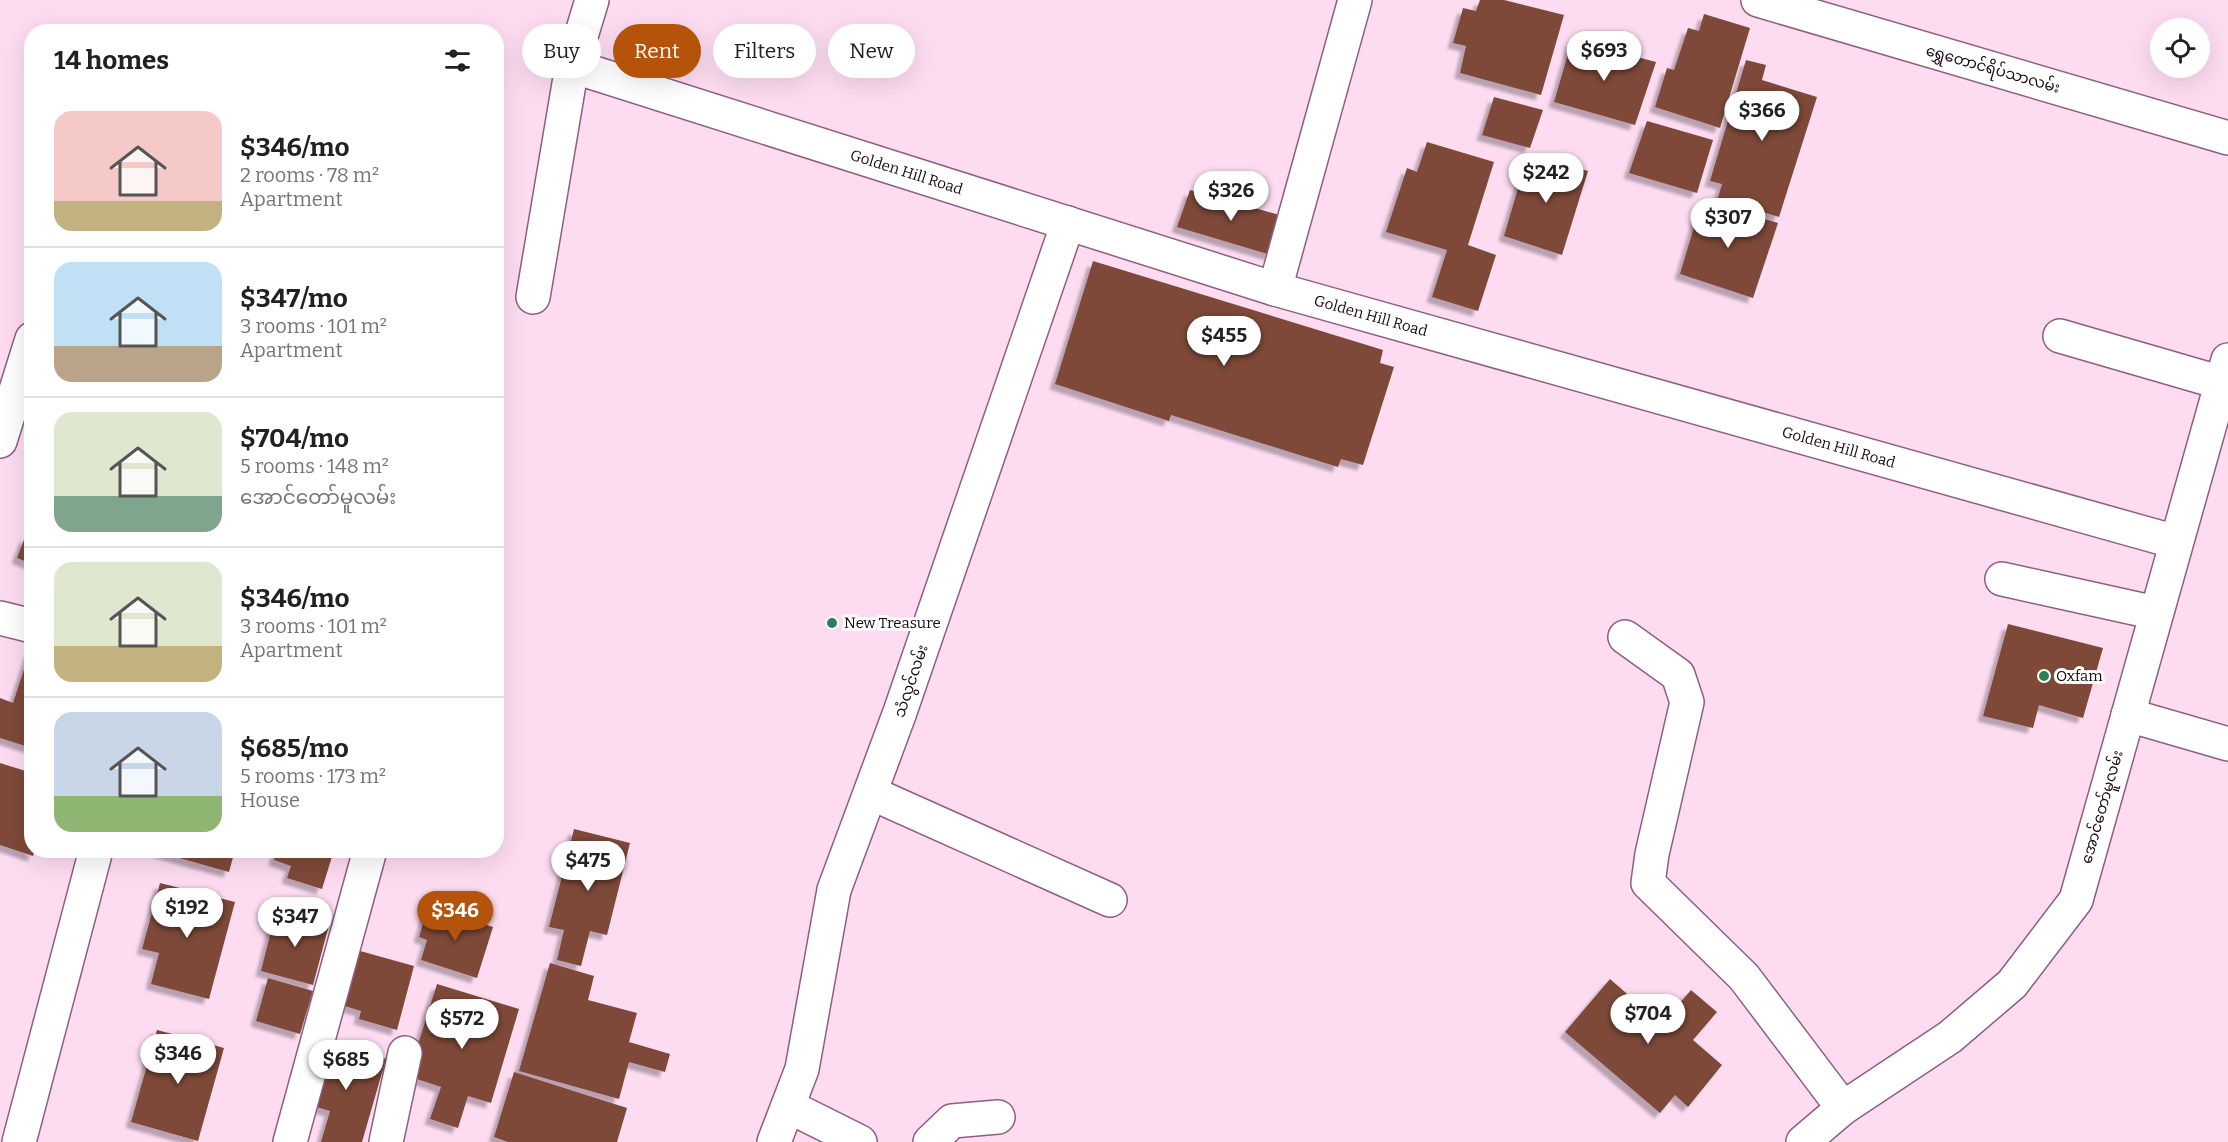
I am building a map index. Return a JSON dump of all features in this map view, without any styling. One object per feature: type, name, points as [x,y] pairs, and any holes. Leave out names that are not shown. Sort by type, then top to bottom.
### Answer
[{"type":"street","points":[[585,24],[592,0]]},
{"type":"street","points":[[1275,289],[1355,0]]},
{"type":"street","name":"ရွှေတောင်ရိပ်သာလမ်း","points":[[1758,0],[2228,138]]},
{"type":"street","name":"Golden Hill Road","points":[[601,75],[1275,289],[2176,542]]},
{"type":"street","points":[[533,297],[570,78]]},
{"type":"street","name":"သံလွင်လမ်း","points":[[774,1142],[802,1069],[834,890],[871,793],[1068,223]]},
{"type":"street","points":[[2060,336],[2225,371]]},
{"type":"street","points":[[0,441],[24,364]]},
{"type":"street","name":"အောင်တော်မူလမ်း","points":[[1803,1142],[1843,1108],[1950,1037],[2012,984],[2076,900],[2225,371]]},
{"type":"street","points":[[2002,579],[2156,613]]},
{"type":"street","points":[[0,618],[24,624]]},
{"type":"street","points":[[1625,638],[1678,675],[1687,702],[1652,854],[1648,883],[1744,977],[1843,1108]]},
{"type":"street","points":[[2127,715],[2228,744]]},
{"type":"street","points":[[871,793],[1110,900]]},
{"type":"street","points":[[19,1142],[94,858]]},
{"type":"street","points":[[290,1142],[368,858]]},
{"type":"street","points":[[386,1142],[405,1053]]},
{"type":"street","points":[[788,1106],[860,1142]]},
{"type":"street","points":[[930,1142],[952,1121],[998,1117]]},
{"type":"building","points":[[1480,0],[1504,0],[1564,15],[1541,95],[1460,73],[1466,46],[1453,43],[1463,8],[1476,11]]},
{"type":"building","points":[[1704,14],[1750,28],[1720,128],[1655,107],[1667,68],[1674,70],[1688,28],[1699,31]]},
{"type":"building","points":[[1572,40],[1656,62],[1635,125],[1554,102]]},
{"type":"building","points":[[1746,60],[1766,65],[1762,80],[1817,97],[1779,217],[1718,198],[1722,184],[1710,181]]},
{"type":"building","points":[[1494,97],[1543,110],[1530,148],[1482,135]]},
{"type":"building","points":[[1647,121],[1713,140],[1697,193],[1629,173]]},
{"type":"building","points":[[1427,142],[1494,162],[1468,245],[1496,255],[1478,311],[1432,297],[1447,250],[1386,232],[1407,168],[1417,172]]},
{"type":"building","points":[[1528,154],[1588,171],[1562,255],[1504,236]]},
{"type":"building","points":[[1190,190],[1283,216],[1271,255],[1177,227]]},
{"type":"building","points":[[1702,200],[1778,223],[1753,298],[1680,274]]},
{"type":"building","points":[[1093,261],[1383,350],[1380,363],[1394,367],[1363,465],[1341,459],[1338,467],[1171,415],[1169,421],[1055,384]]},
{"type":"building","points":[[24,540],[24,561],[17,558]]},
{"type":"building","name":"Oxfam","points":[[2008,624],[2103,648],[2083,718],[2039,705],[2033,728],[1983,716]]},
{"type":"building","points":[[24,669],[24,746],[0,738],[0,698],[13,703]]},
{"type":"building","points":[[0,763],[24,770],[24,853],[0,845]]},
{"type":"building","points":[[574,829],[630,843],[607,935],[590,931],[581,966],[557,960],[564,930],[549,927]]},
{"type":"building","points":[[179,858],[233,858],[229,872]]},
{"type":"building","points":[[275,858],[332,858],[322,889],[287,878],[291,866],[274,860]]},
{"type":"building","points":[[160,883],[235,902],[209,999],[151,984],[159,953],[142,949]]},
{"type":"building","points":[[428,907],[493,927],[477,978],[421,960],[427,940],[419,937]]},
{"type":"building","points":[[276,911],[329,925],[313,985],[261,971]]},
{"type":"building","points":[[353,949],[414,966],[397,1030],[359,1019],[361,1011],[338,1004]]},
{"type":"building","points":[[550,963],[594,976],[588,1000],[637,1013],[629,1042],[670,1054],[665,1072],[629,1062],[619,1099],[519,1071]]},
{"type":"building","points":[[268,978],[313,991],[300,1034],[256,1021]]},
{"type":"building","points":[[1610,979],[1662,1024],[1691,990],[1717,1012],[1693,1040],[1722,1065],[1688,1107],[1675,1095],[1660,1113],[1565,1032]]},
{"type":"building","points":[[437,984],[519,1009],[491,1103],[468,1096],[458,1128],[430,1119],[441,1087],[408,1076]]},
{"type":"building","points":[[157,1030],[224,1048],[198,1141],[131,1122]]},
{"type":"building","points":[[324,1041],[386,1059],[362,1142],[321,1142],[330,1111],[306,1104]]},
{"type":"building","points":[[514,1072],[627,1108],[617,1142],[508,1142],[494,1137]]},
{"type":"place","name":"New Treasure","points":[[832,623]]},
{"type":"place","name":"Oxfam","points":[[2044,676]]}]
